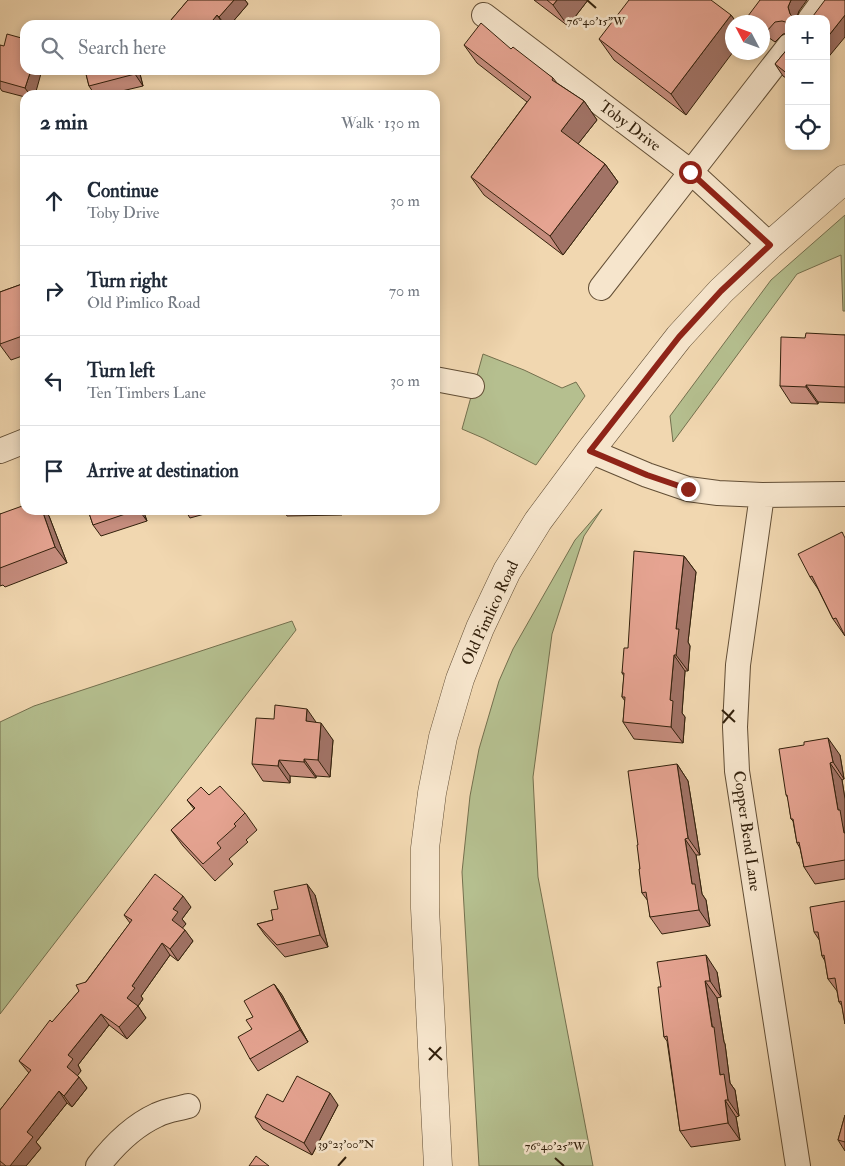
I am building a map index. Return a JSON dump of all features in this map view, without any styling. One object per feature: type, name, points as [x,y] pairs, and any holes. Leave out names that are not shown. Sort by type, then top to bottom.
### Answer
[{"type":"street","points":[[813,15],[824,0]]},
{"type":"street","name":"Toby Drive","points":[[484,15],[690,172],[770,245]]},
{"type":"street","points":[[601,288],[785,51]]},
{"type":"street","name":"Old Pimlico Road","points":[[438,1166],[425,908],[425,848],[432,793],[443,737],[460,679],[480,628],[507,570],[538,521],[679,337],[721,291],[845,179]]},
{"type":"street","points":[[440,379],[472,386]]},
{"type":"street","points":[[0,451],[20,443]]},
{"type":"street","points":[[590,451],[647,475],[688,489],[718,493],[762,495],[845,494]]},
{"type":"street","name":"Copper Bend Lane","points":[[762,495],[738,665],[734,727],[737,771],[798,1166]]},
{"type":"street","points":[[98,1166],[109,1151],[132,1130],[158,1114],[188,1106]]},
{"type":"green space","points":[[845,215],[845,311],[843,311],[841,255],[797,274],[673,442],[670,416],[771,280]]},
{"type":"green space","points":[[483,354],[524,370],[562,388],[576,382],[585,396],[536,465],[462,429]]},
{"type":"green space","points":[[602,509],[584,536],[552,634],[533,777],[538,877],[593,1166],[479,1166],[462,872],[470,796],[479,749],[499,681],[513,649],[575,540]]},
{"type":"green space","points":[[292,621],[296,630],[0,1014],[0,722],[34,706]]},
{"type":"building","points":[[188,0],[234,0],[219,17],[217,15],[213,20],[171,20]]},
{"type":"building","points":[[547,0],[557,0],[553,5]]},
{"type":"building","points":[[629,0],[711,0],[731,15],[725,15],[725,23],[671,94],[599,39]]},
{"type":"building","points":[[760,0],[791,0],[788,7],[791,15],[785,15],[785,22],[775,22],[770,28],[770,15],[749,15]]},
{"type":"building","points":[[825,0],[845,0],[845,15],[830,34],[830,15],[814,15]]},
{"type":"building","points":[[481,23],[511,49],[513,47],[553,78],[552,80],[584,101],[561,131],[605,164],[550,236],[471,177],[531,97],[464,45]]},
{"type":"building","points":[[7,34],[20,38],[20,75],[29,75],[25,88],[0,81],[0,45],[4,46]]},
{"type":"building","points":[[785,52],[785,72],[775,64]]},
{"type":"building","points":[[86,75],[131,75],[89,86]]},
{"type":"building","points":[[20,285],[20,337],[0,344],[0,292]]},
{"type":"building","points":[[806,333],[845,335],[845,387],[780,386],[781,337],[805,338]]},
{"type":"building","points":[[20,507],[20,515],[44,515],[55,547],[0,568],[0,514]]},
{"type":"building","points":[[90,515],[122,515],[93,525]]},
{"type":"building","points":[[842,532],[845,538],[845,636],[836,618],[833,619],[812,576],[810,577],[798,554]]},
{"type":"building","points":[[634,551],[684,556],[676,629],[679,629],[676,655],[674,655],[670,700],[673,701],[671,727],[623,722],[625,697],[622,697],[624,673],[622,673],[624,648],[628,648]]},
{"type":"building","points":[[275,705],[307,709],[306,721],[321,723],[318,760],[304,759],[304,762],[279,760],[278,766],[252,764],[256,718],[274,719]]},
{"type":"building","points":[[828,738],[833,762],[830,763],[838,810],[840,810],[845,833],[845,860],[804,867],[793,819],[791,819],[779,749],[804,745],[804,742]]},
{"type":"building","points":[[677,764],[688,838],[685,839],[692,884],[695,884],[699,910],[650,917],[646,892],[642,893],[628,771]]},
{"type":"building","points":[[220,786],[245,813],[234,824],[236,826],[217,843],[221,848],[203,864],[171,830],[195,808],[187,800],[201,787],[209,795]]},
{"type":"building","points":[[155,874],[183,896],[173,909],[178,912],[172,920],[185,930],[170,949],[162,943],[132,986],[135,988],[127,998],[138,1006],[119,1027],[101,1014],[68,1055],[73,1059],[67,1067],[79,1077],[64,1096],[59,1091],[27,1132],[33,1137],[10,1166],[6,1166],[0,1161],[0,1110],[31,1070],[19,1061],[50,1020],[52,1022],[79,991],[76,985],[86,982],[132,920],[124,915]]},
{"type":"building","points":[[307,884],[320,935],[277,945],[257,924],[273,920],[271,910],[278,909],[274,891]]},
{"type":"building","points":[[845,901],[845,1024],[835,978],[828,979],[818,932],[814,932],[810,907]]},
{"type":"building","points":[[706,955],[710,981],[705,981],[712,1027],[714,1027],[720,1075],[724,1074],[728,1100],[725,1100],[728,1123],[680,1131],[667,1036],[664,1037],[658,987],[661,987],[657,962]]},
{"type":"building","points":[[274,984],[300,1030],[250,1059],[238,1037],[252,1029],[246,1020],[253,1017],[244,1001]]},
{"type":"building","points":[[297,1076],[330,1093],[304,1143],[255,1117],[267,1094],[283,1102]]},
{"type":"building","points":[[845,1115],[845,1142],[838,1140]]},
{"type":"building","points":[[256,1156],[269,1166],[249,1166]]},
{"type":"route","points":[[688,489],[647,475],[590,451],[679,337],[721,291],[770,245],[690,172]]}]
